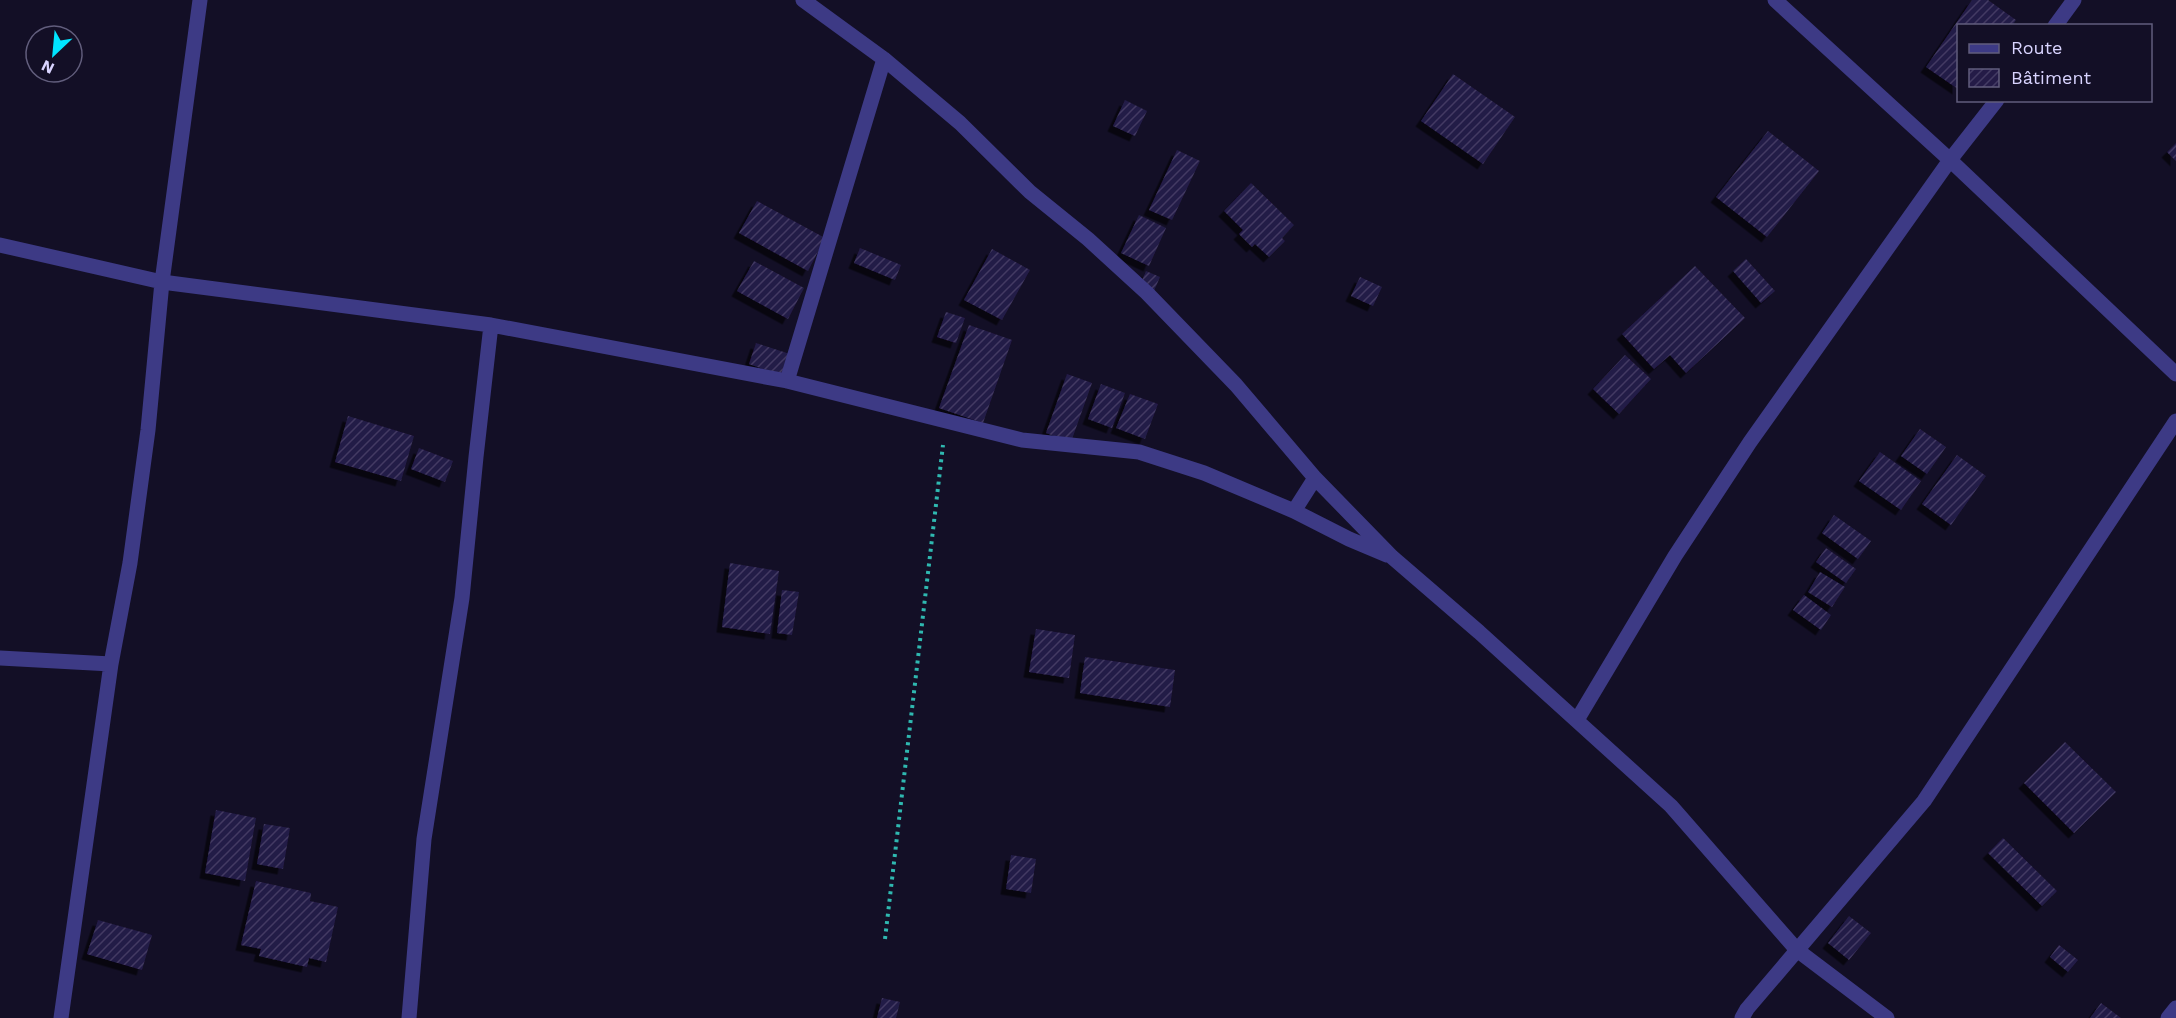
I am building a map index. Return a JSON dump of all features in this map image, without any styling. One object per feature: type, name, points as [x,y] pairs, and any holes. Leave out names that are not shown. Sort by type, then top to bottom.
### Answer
[{"type":"street","points":[[61,1018],[111,664],[130,563],[148,430],[162,282],[200,0]]},
{"type":"street","points":[[805,0],[884,60],[960,123],[1029,192],[1088,239],[1147,293],[1236,385],[1316,478],[1392,557],[1671,806],[1797,950],[1887,1018]]},
{"type":"street","points":[[1775,0],[1950,160],[2176,374]]},
{"type":"street","points":[[2056,24],[2074,0]]},
{"type":"street","points":[[788,381],[884,60]]},
{"type":"street","points":[[1577,720],[1675,556],[1750,442],[1950,160],[1995,102]]},
{"type":"street","points":[[0,244],[162,282],[491,325],[788,381],[1022,440],[1139,452],[1204,473],[1294,511],[1349,539],[1392,557]]},
{"type":"street","points":[[409,1018],[424,839],[462,598],[491,325]]},
{"type":"street","points":[[1742,1018],[1747,1009],[1924,801],[2176,421]]},
{"type":"street","points":[[1294,511],[1316,478]]},
{"type":"street","points":[[0,658],[111,664]]},
{"type":"street","points":[[2168,1018],[2176,1008]]},
{"type":"path","points":[[885,939],[946,422]]},
{"type":"building","points":[[1972,0],[1988,0],[2016,20],[2013,24],[1957,24],[1957,88],[1926,67]]},
{"type":"building","points":[[1453,74],[1515,117],[1483,164],[1421,121]]},
{"type":"building","points":[[1125,100],[1147,111],[1135,136],[1113,126]]},
{"type":"building","points":[[1768,131],[1819,171],[1767,237],[1716,197]]},
{"type":"building","points":[[2176,143],[2176,161],[2167,152]]},
{"type":"building","points":[[1177,150],[1200,161],[1172,220],[1149,210]]},
{"type":"building","points":[[1251,183],[1294,225],[1282,238],[1285,241],[1269,257],[1255,244],[1252,247],[1239,234],[1243,230],[1224,211]]},
{"type":"building","points":[[757,201],[825,238],[808,271],[739,233]]},
{"type":"building","points":[[1139,215],[1166,228],[1149,266],[1121,253]]},
{"type":"building","points":[[860,248],[901,265],[895,280],[854,263]]},
{"type":"building","points":[[992,249],[1030,270],[1002,320],[964,300]]},
{"type":"building","points":[[1746,259],[1775,291],[1761,303],[1733,271]]},
{"type":"building","points":[[754,261],[804,288],[788,319],[737,291]]},
{"type":"building","points":[[1695,266],[1745,318],[1686,373],[1670,355],[1654,369],[1622,334]]},
{"type":"building","points":[[1146,271],[1160,277],[1154,291],[1140,285]]},
{"type":"building","points":[[1360,277],[1382,287],[1373,306],[1351,296]]},
{"type":"building","points":[[946,312],[965,318],[956,343],[937,337]]},
{"type":"building","points":[[969,325],[1012,340],[983,423],[939,408]]},
{"type":"building","points":[[756,343],[790,354],[783,376],[749,364]]},
{"type":"building","points":[[1625,355],[1651,379],[1619,414],[1593,389]]},
{"type":"building","points":[[1067,374],[1092,383],[1071,442],[1046,433]]},
{"type":"building","points":[[1101,384],[1125,393],[1112,428],[1088,419]]},
{"type":"building","points":[[1130,394],[1158,404],[1145,439],[1116,428]]},
{"type":"building","points":[[348,416],[414,436],[401,481],[335,462]]},
{"type":"building","points":[[1920,429],[1946,447],[1927,474],[1901,456]]},
{"type":"building","points":[[419,448],[453,461],[445,482],[411,469]]},
{"type":"building","points":[[1880,452],[1921,481],[1901,510],[1859,481]]},
{"type":"building","points":[[1957,455],[1986,476],[1951,525],[1922,504]]},
{"type":"building","points":[[1834,515],[1871,541],[1858,559],[1822,533]]},
{"type":"building","points":[[1826,548],[1856,569],[1846,583],[1816,562]]},
{"type":"building","points":[[730,563],[779,571],[770,634],[722,627]]},
{"type":"building","points":[[1820,572],[1845,587],[1832,607],[1808,592]]},
{"type":"building","points":[[782,590],[799,592],[792,635],[777,633]]},
{"type":"building","points":[[1804,595],[1831,615],[1821,630],[1793,610]]},
{"type":"building","points":[[1036,629],[1075,635],[1069,678],[1029,672]]},
{"type":"building","points":[[1085,657],[1175,670],[1170,707],[1080,693]]},
{"type":"building","points":[[2065,742],[2116,792],[2074,833],[2024,783]]},
{"type":"building","points":[[216,810],[256,818],[245,881],[205,873]]},
{"type":"building","points":[[264,824],[290,828],[283,869],[257,864]]},
{"type":"building","points":[[2003,838],[2057,891],[2042,906],[1988,853]]},
{"type":"building","points":[[1011,855],[1036,859],[1031,893],[1006,889]]},
{"type":"building","points":[[256,881],[311,893],[310,901],[338,907],[326,962],[309,958],[307,967],[259,956],[261,949],[241,945]]},
{"type":"building","points":[[1849,916],[1871,933],[1849,960],[1828,943]]},
{"type":"building","points":[[98,920],[152,935],[142,970],[87,954]]},
{"type":"building","points":[[2059,945],[2078,960],[2068,972],[2050,957]]},
{"type":"building","points":[[882,998],[900,1002],[896,1018],[877,1018]]},
{"type":"building","points":[[2101,1003],[2121,1018],[2090,1018]]}]
